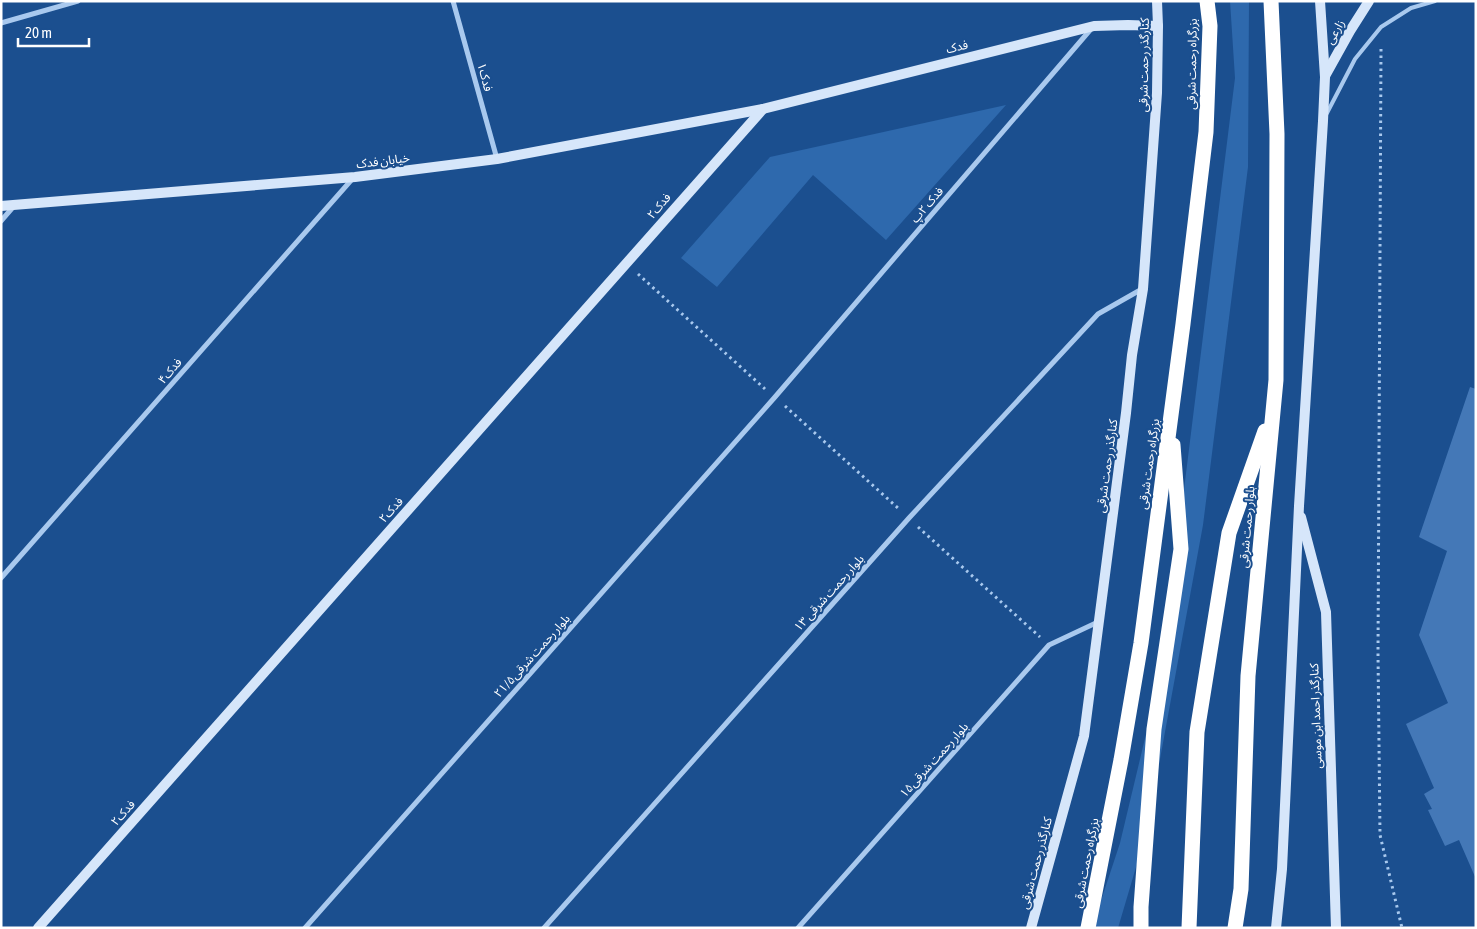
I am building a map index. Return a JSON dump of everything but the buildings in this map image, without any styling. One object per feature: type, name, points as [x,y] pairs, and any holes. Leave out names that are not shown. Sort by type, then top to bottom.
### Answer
[{"type":"highway","name":"بزرگراه رحمت شرقی","points":[[1088,928],[1142,643],[1206,132],[1210,26],[1207,1]]},
{"type":"highway","name":"بلوار رحمت شرقی","points":[[1235,928],[1241,889],[1248,676],[1276,380],[1277,134],[1271,1]]},
{"type":"highway","points":[[1189,928],[1197,732],[1209,656],[1229,533],[1273,411]]},
{"type":"highway","points":[[1140,928],[1154,729],[1181,550],[1171,416]]},
{"type":"street","points":[[1,23],[78,1]]},
{"type":"street","name":"فدک۱","points":[[453,1],[497,159]]},
{"type":"street","name":"کنارگذر رحمت شرقی","points":[[1031,928],[1084,736],[1132,355],[1143,289],[1157,93],[1157,1]]},
{"type":"street","points":[[1276,928],[1282,869],[1299,506],[1323,121],[1325,77],[1320,1]]},
{"type":"street","name":"زارعی","points":[[1325,77],[1369,1]]},
{"type":"street","name":"فدک","points":[[763,108],[1094,26],[1158,26]]},
{"type":"street","name":"فدک ۲پ","points":[[775,397],[1094,26]]},
{"type":"street","name":"خیابان فدک","points":[[1,206],[354,177],[497,159],[763,108]]},
{"type":"street","name":"فدک۲","points":[[38,928],[763,108]]},
{"type":"street","name":"فدک۴","points":[[1,578],[354,177]]},
{"type":"street","points":[[1,221],[14,206]]},
{"type":"street","name":"بلوار رحمت شرقی ۱۳","points":[[544,928],[909,518],[1098,314],[1143,289]]},
{"type":"street","name":"بلوار رحمت شرقی۲۱/۵","points":[[305,928],[775,397]]},
{"type":"street","name":"کنارگذر احمد ابن موسی","points":[[1299,506],[1326,612],[1336,928]]},
{"type":"street","name":"بلوار رحمت شرقی۱۵","points":[[798,928],[1049,645],[1098,622]]},
{"type":"lane","points":[[1323,121],[1355,59],[1382,26],[1411,8],[1435,1]]},
{"type":"path","points":[[1382,26],[1378,643],[1380,835],[1402,928]]},
{"type":"path","points":[[626,263],[775,397]]},
{"type":"shaded area","points":[[1230,1],[1249,1],[1248,167],[1203,525],[1147,830],[1118,928],[1092,928],[1120,843],[1162,667],[1235,78]]},
{"type":"shaded area","points":[[1006,105],[886,240],[813,175],[717,287],[681,258],[770,157]]}]
